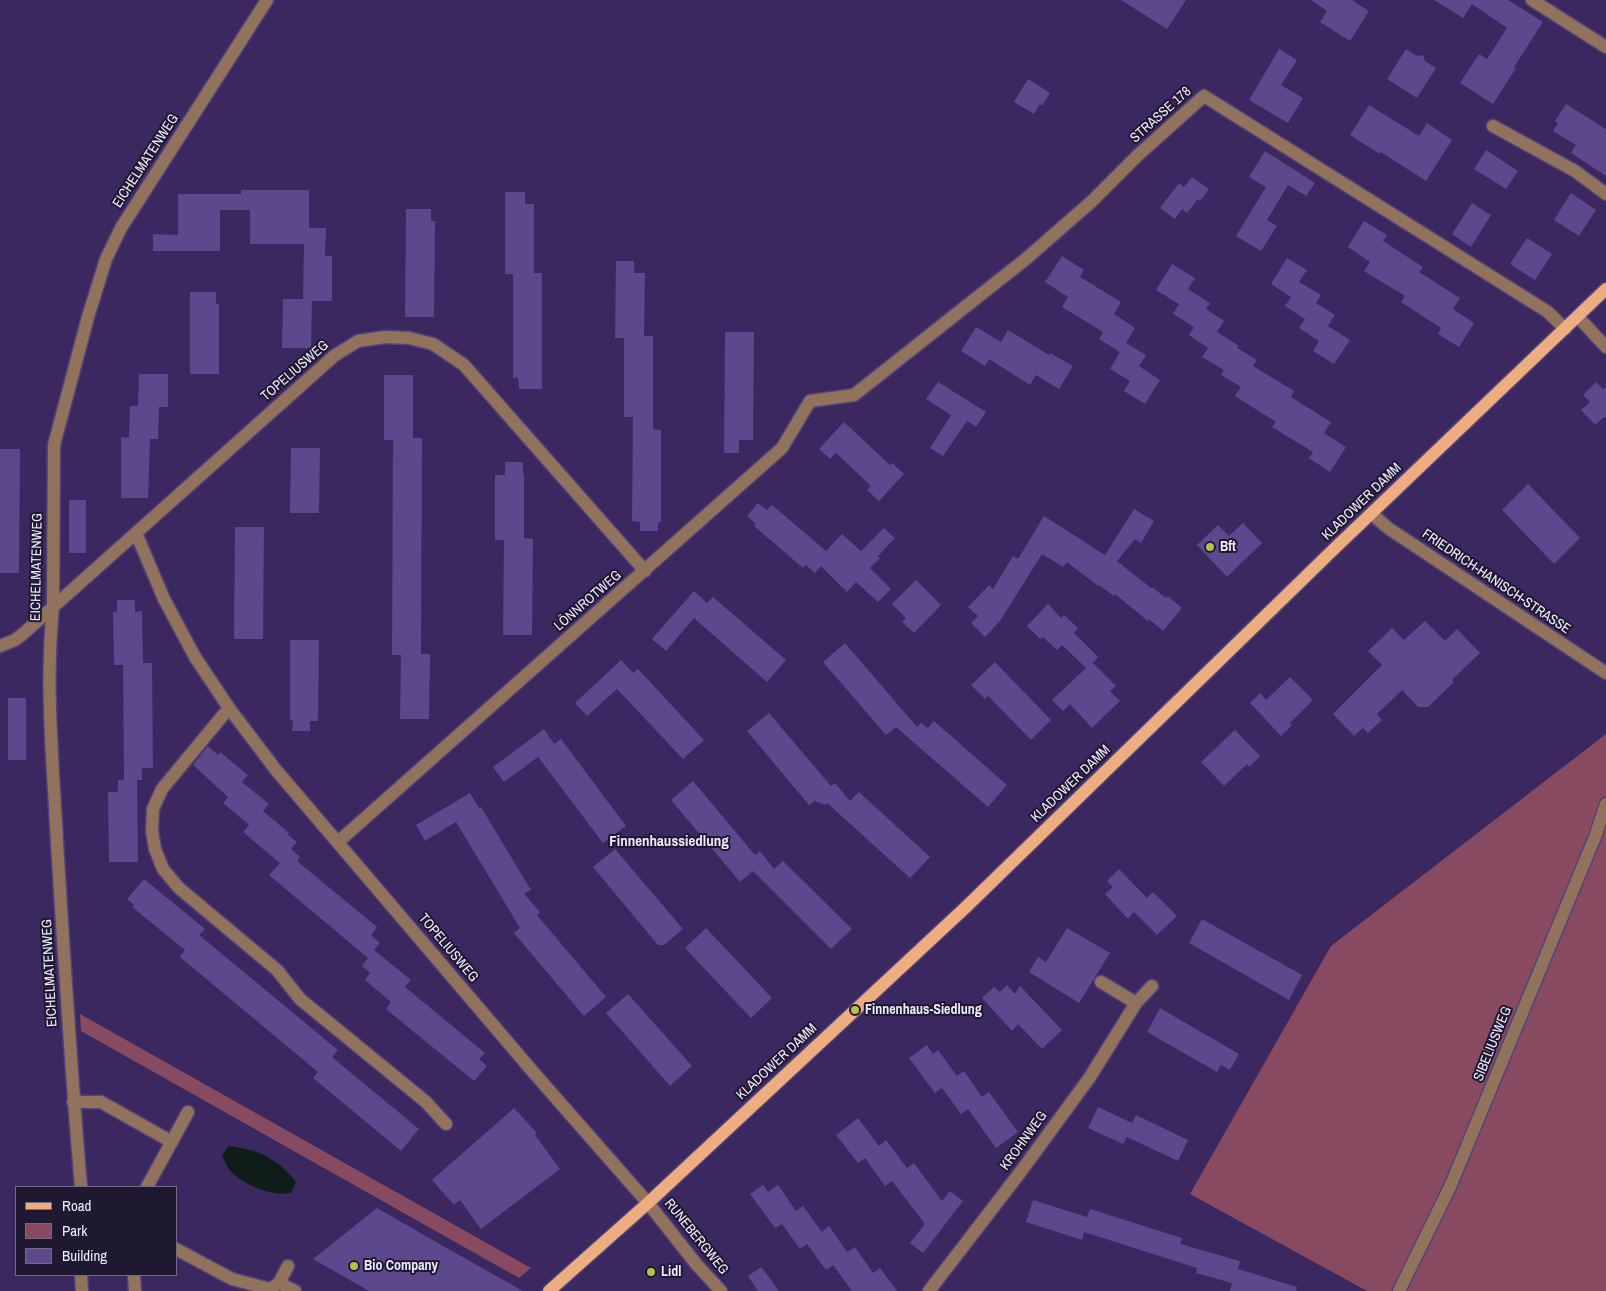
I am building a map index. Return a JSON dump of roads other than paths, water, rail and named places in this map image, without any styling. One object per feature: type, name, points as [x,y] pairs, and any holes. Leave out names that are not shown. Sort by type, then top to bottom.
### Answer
[{"type":"main road","name":"KLADOWER DAMM","points":[[549,1291],[648,1203],[966,907],[1606,290]]},
{"type":"street","name":"EICHELMATENWEG","points":[[81,1186],[51,732],[50,630],[53,607],[54,445],[88,316],[106,259],[121,228],[267,0]]},
{"type":"street","points":[[1532,0],[1606,47]]},
{"type":"street","name":"STRASSE 178","points":[[854,395],[1027,258],[1091,202],[1137,156],[1204,96],[1548,312],[1565,329]]},
{"type":"street","points":[[1493,126],[1575,171],[1606,194]]},
{"type":"street","points":[[1578,317],[1606,347]]},
{"type":"street","name":"TOPELIUSWEG","points":[[644,571],[464,365],[433,344],[409,338],[386,337],[358,341],[334,356],[136,533],[164,599],[195,657],[229,708],[282,777],[528,1066],[648,1203]]},
{"type":"street","name":"LÖNNROTWEG","points":[[338,842],[782,448],[810,401],[854,395]]},
{"type":"street","name":"FRIEDRICH-HANISCH-STRASSE","points":[[1372,514],[1388,528],[1606,673]]},
{"type":"street","points":[[0,646],[15,640],[24,633],[136,533]]},
{"type":"street","points":[[229,708],[162,789],[153,809],[152,831],[155,850],[163,869],[179,888],[277,970],[300,999],[426,1102],[446,1124]]},
{"type":"street","name":"SIBELIUSWEG","points":[[1399,1291],[1450,1187],[1591,847],[1606,804]]},
{"type":"street","points":[[1101,982],[1136,1003]]},
{"type":"street","name":"KROHNWEG","points":[[929,1291],[1022,1170],[1090,1077],[1136,1003],[1152,986]]},
{"type":"street","points":[[74,1102],[101,1102],[172,1142]]},
{"type":"street","points":[[148,1186],[188,1112]]},
{"type":"street","name":"RUNEBERGWEG","points":[[648,1203],[697,1265],[721,1291]]},
{"type":"street","points":[[178,1249],[232,1279],[295,1291]]},
{"type":"street","points":[[272,1287],[288,1266]]},
{"type":"street","points":[[81,1276],[82,1291]]},
{"type":"street","points":[[134,1276],[135,1291]]},
{"type":"place","name":"Bft","points":[[1210,547]]},
{"type":"place","name":"Finnenhaus-Siedlung","points":[[855,1010]]},
{"type":"place","name":"Bio Company","points":[[354,1266]]},
{"type":"place","name":"Lidl","points":[[651,1272]]},
{"type":"district","name":"Finnenhaussiedlung","points":[[669,842]]}]
